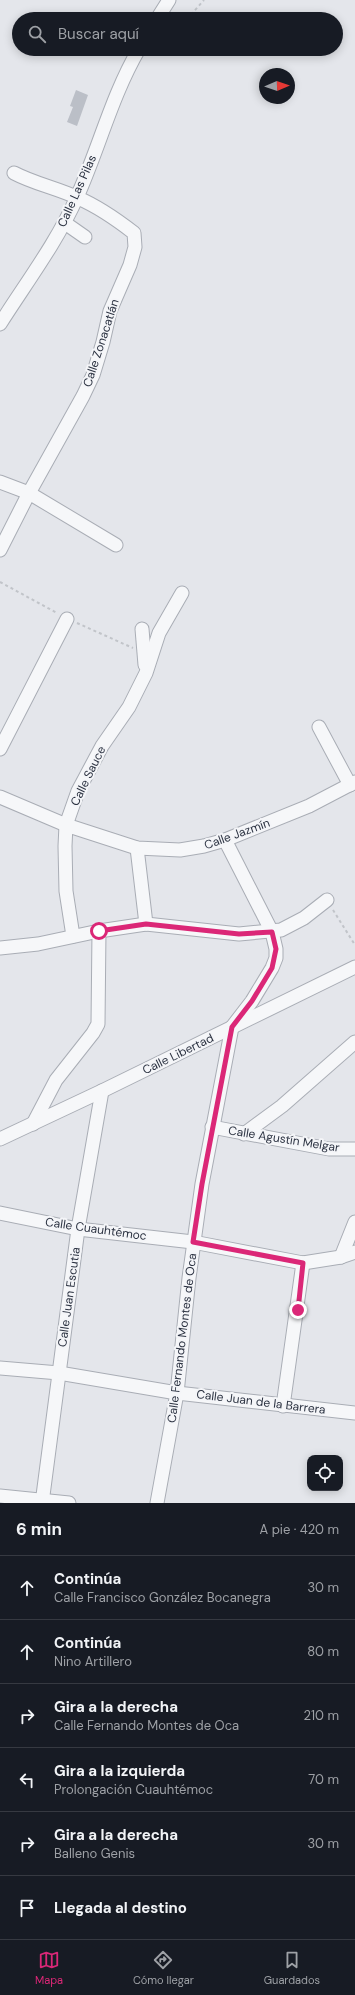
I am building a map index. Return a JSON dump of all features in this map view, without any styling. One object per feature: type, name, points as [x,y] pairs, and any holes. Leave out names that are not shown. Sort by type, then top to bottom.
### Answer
[{"type":"street","points":[[161,12],[169,0]]},
{"type":"street","name":"Calle Las Pilas","points":[[0,324],[65,223],[77,197],[127,69],[135,56]]},
{"type":"street","points":[[14,172],[30,181],[77,197]]},
{"type":"street","name":"Calle Zonacatlán","points":[[0,550],[93,375],[110,312],[130,266],[135,247],[134,233],[103,211],[77,197]]},
{"type":"street","points":[[65,223],[85,237]]},
{"type":"street","points":[[0,482],[29,493],[116,545]]},
{"type":"street","name":"Calle Sauce","points":[[73,936],[66,891],[66,825],[78,791],[102,746],[129,707],[146,673],[159,633],[182,593]]},
{"type":"street","points":[[0,749],[67,619]]},
{"type":"street","points":[[142,629],[146,673]]},
{"type":"street","points":[[319,727],[352,784]]},
{"type":"street","name":"Calle Jazmín","points":[[0,797],[66,825],[137,848],[180,850],[204,846],[225,840],[309,806],[352,784]]},
{"type":"street","name":"Calle Fernando Montes de Oca","points":[[157,1503],[177,1393],[193,1242],[212,1127],[232,1027],[252,1001],[272,968],[276,949],[272,932],[225,840]]},
{"type":"street","points":[[137,848],[146,924]]},
{"type":"street","points":[[0,948],[38,944],[99,931],[146,924],[239,934],[272,932],[281,930],[304,918],[327,900]]},
{"type":"street","points":[[33,1124],[56,1080],[93,1033],[98,1024],[99,931]]},
{"type":"street","name":"Calle Libertad","points":[[0,1139],[102,1091],[355,967]]},
{"type":"street","points":[[244,1134],[282,1106],[355,1042]]},
{"type":"street","name":"Calle Juan Escutia","points":[[43,1502],[58,1373],[78,1229],[102,1091]]},
{"type":"street","name":"Calle Agustín Melgar","points":[[212,1127],[329,1149],[355,1149]]},
{"type":"street","name":"Calle Cuauhtémoc","points":[[0,1213],[78,1229],[193,1242],[303,1263],[341,1257],[355,1252]]},
{"type":"street","points":[[341,1257],[355,1222]]},
{"type":"street","points":[[283,1406],[298,1310],[303,1263]]},
{"type":"street","name":"Calle Juan de la Barrera","points":[[0,1368],[58,1373],[177,1393],[355,1414]]},
{"type":"street","points":[[0,1496],[43,1502],[69,1503]]},
{"type":"path","points":[[193,12],[204,0]]},
{"type":"path","points":[[327,900],[355,945]]},
{"type":"building","points":[[76,90],[88,95],[77,126],[67,122],[73,107],[70,106]]},
{"type":"route","points":[[99,931],[146,924],[239,934],[272,932],[276,949],[276,958],[272,968],[252,1001],[232,1027],[212,1127],[193,1242],[303,1263],[298,1310]]}]
